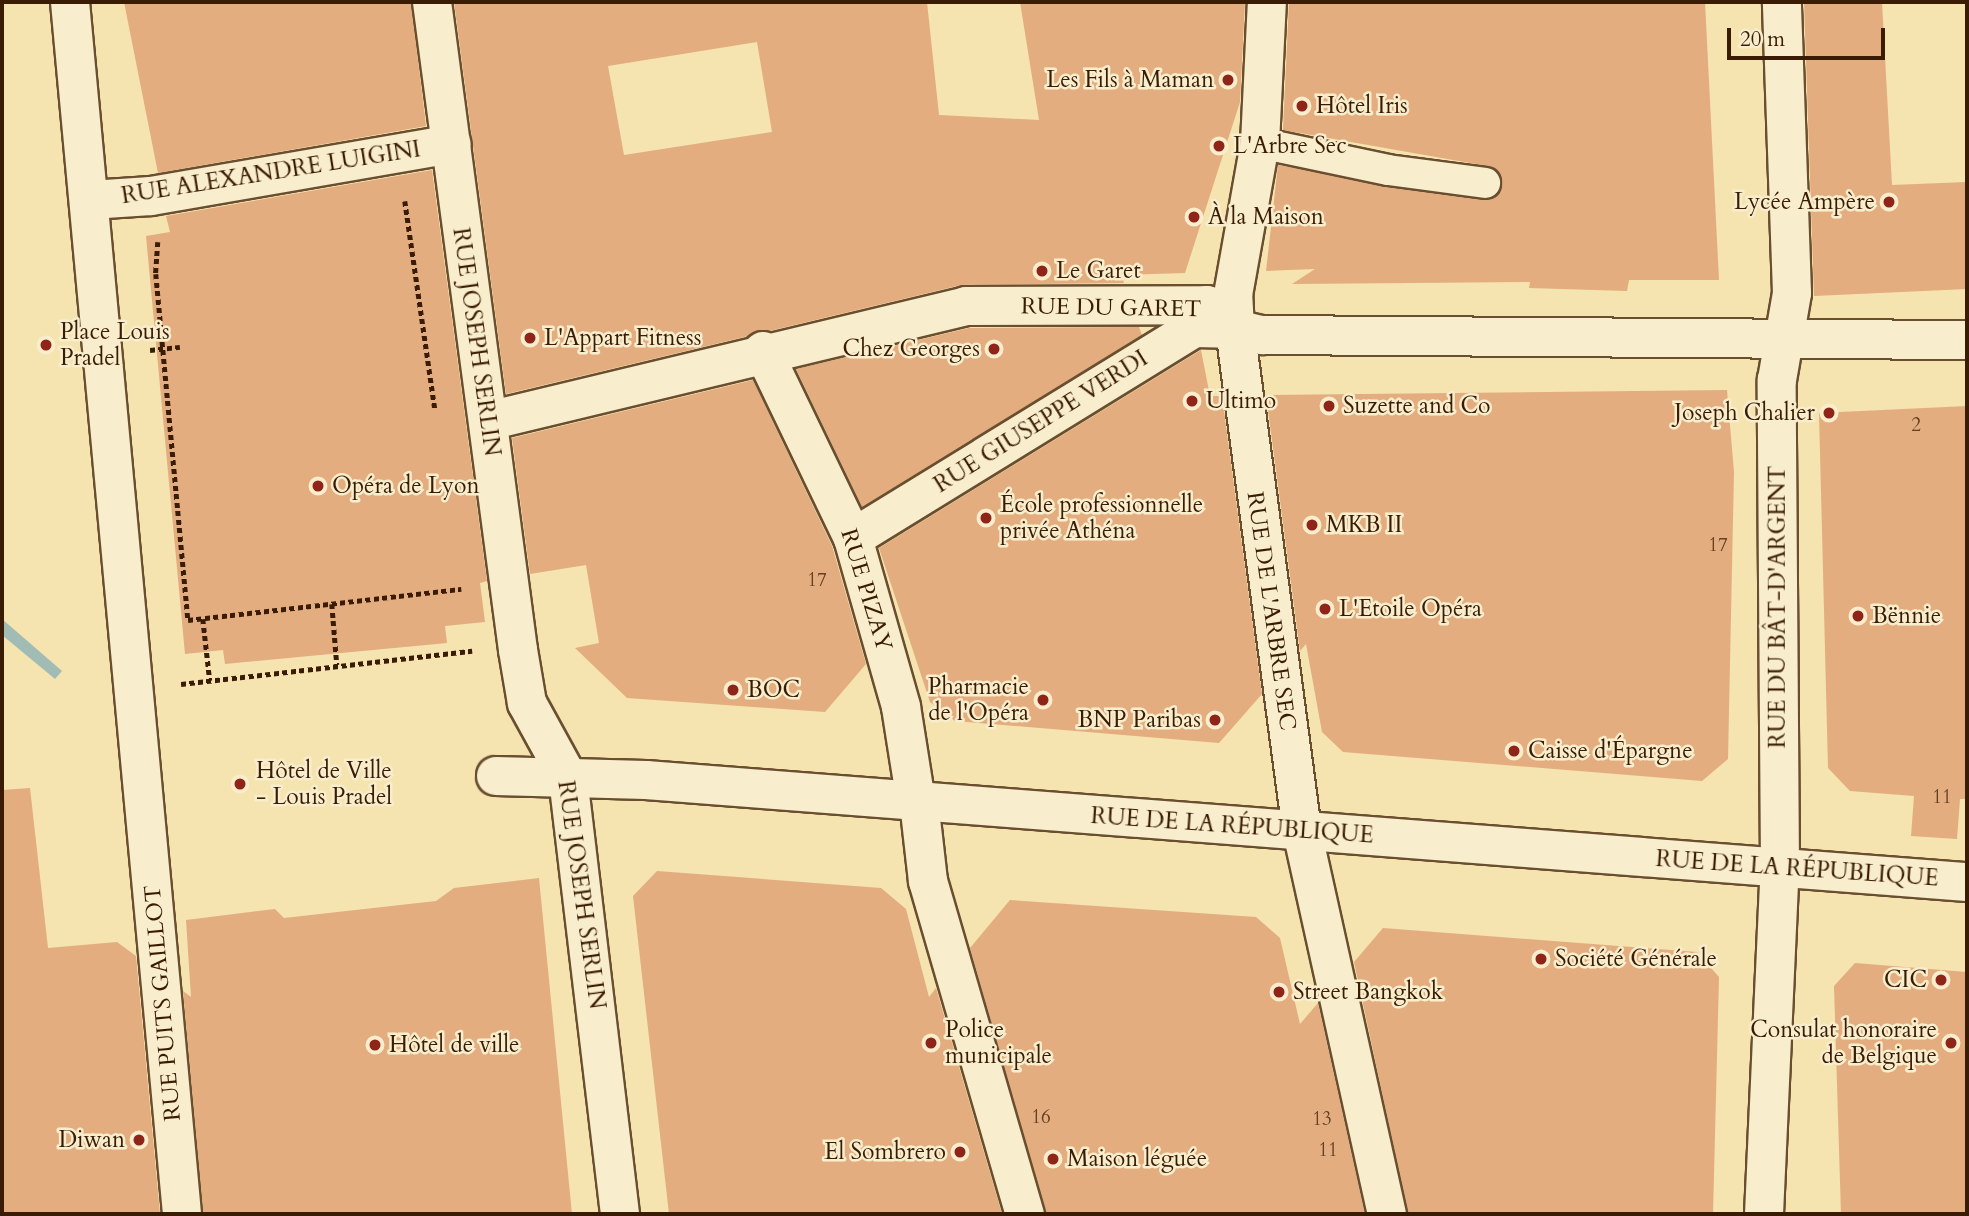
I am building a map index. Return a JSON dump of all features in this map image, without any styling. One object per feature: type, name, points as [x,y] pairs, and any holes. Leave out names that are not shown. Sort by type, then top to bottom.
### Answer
[{"type":"street","points":[[70,2],[90,200]]},
{"type":"street","name":"RUE JOSEPH SERLIN","points":[[432,2],[527,703],[568,778],[620,1214]]},
{"type":"street","name":"RUE DE L'ARBRE SEC","points":[[1267,2],[1260,143],[1234,287],[1235,329],[1302,831],[1387,1214]]},
{"type":"street","name":"RUE DU BÂT-D'ARGENT","points":[[1764,1214],[1780,868],[1777,380],[1782,338],[1792,293],[1782,2]]},
{"type":"street","name":"RUE ALEXANDRE LUIGINI","points":[[90,200],[151,196],[452,144]]},
{"type":"street","name":"RUE PUITS GAILLOT","points":[[90,200],[182,1214]]},
{"type":"street","name":"RUE DU GARET","points":[[488,421],[763,351],[966,306],[1207,305],[1235,329]]},
{"type":"street","name":"RUE GIUSEPPE VERDI","points":[[853,538],[1194,328],[1235,329]]},
{"type":"street","points":[[1235,329],[1262,335],[1967,340]]},
{"type":"street","name":"RUE PIZAY","points":[[763,351],[853,538],[901,707],[918,802],[928,881],[1025,1214]]},
{"type":"street","name":"RUE DE LA RÉPUBLIQUE","points":[[496,776],[568,778],[918,802],[1967,882]]},
{"type":"lane","points":[[1260,143],[1388,170],[1485,183]]},
{"type":"path","points":[[405,202],[436,416]]},
{"type":"path","points":[[159,257],[160,349],[188,620],[461,590],[459,577]]},
{"type":"path","points":[[160,349],[180,347]]},
{"type":"path","points":[[332,604],[337,665]]},
{"type":"path","points":[[203,619],[210,681]]},
{"type":"path","points":[[176,684],[484,650]]},
{"type":"water","points":[[2,619],[62,671],[55,679],[2,635]]},
{"type":"building","points":[[124,2],[411,2],[426,126],[158,173]]},
{"type":"building","points":[[454,2],[927,2],[939,115],[1039,120],[1020,2],[1245,2],[1240,102],[1185,273],[1121,275],[1124,283],[961,285],[506,394]],"holes":[[[757,42],[772,132],[624,155],[608,66]]]},
{"type":"building","points":[[1289,2],[1705,2],[1719,280],[1629,280],[1627,291],[1529,288],[1530,282],[1292,284],[1315,269],[1266,271],[1278,165],[1483,200],[1498,194],[1502,185],[1496,170],[1487,166],[1283,130]]},
{"type":"building","name":"Lycée Ampère","points":[[1804,2],[1882,2],[1892,185],[1967,182],[1967,289],[1814,296]]},
{"type":"building","name":"Opéra de Lyon","points":[[432,170],[487,581],[480,583],[485,622],[445,626],[447,643],[225,664],[223,650],[185,654],[146,236],[170,232],[166,216]]},
{"type":"building","points":[[1139,327],[1142,335],[862,507],[796,369],[969,328]]},
{"type":"building","points":[[1201,350],[1210,396],[1222,396],[1262,694],[1219,743],[955,721],[930,702],[879,548]]},
{"type":"building","points":[[753,380],[832,546],[866,664],[825,712],[627,698],[575,648],[599,643],[586,565],[530,574],[512,438]]},
{"type":"building","points":[[1727,390],[1734,472],[1728,759],[1702,781],[1343,752],[1322,732],[1306,644],[1300,651],[1266,395]]},
{"type":"building","points":[[1967,406],[1967,799],[1960,799],[1957,839],[1911,836],[1914,796],[1850,791],[1828,768],[1819,413]]},
{"type":"building","points":[[30,788],[48,948],[117,942],[136,956],[160,1214],[2,1214],[2,790]]},
{"type":"building","points":[[657,871],[881,888],[906,909],[929,997],[936,988],[1002,1214],[669,1214],[633,896]]},
{"type":"building","name":"Hôtel de ville","points":[[539,878],[572,1214],[203,1214],[183,991],[191,997],[186,920],[275,909],[284,918],[436,901],[454,888]]},
{"type":"building","points":[[1010,900],[1256,917],[1280,938],[1300,1024],[1318,1003],[1365,1214],[1046,1214],[970,948]]},
{"type":"building","points":[[1383,928],[1697,952],[1719,977],[1713,1214],[1408,1214],[1354,962]]},
{"type":"building","points":[[1855,963],[1967,972],[1967,1214],[1841,1214],[1834,986]]},
{"type":"place","name":"Les Fils à Maman","points":[[1228,80]]},
{"type":"place","name":"Hôtel Iris","points":[[1302,106]]},
{"type":"place","name":"L'Arbre Sec","points":[[1219,146]]},
{"type":"place","name":"Lycée Ampère","points":[[1889,202]]},
{"type":"place","name":"À la Maison","points":[[1194,217]]},
{"type":"place","name":"Le Garet","points":[[1042,271]]},
{"type":"place","name":"L'Appart Fitness","points":[[530,338]]},
{"type":"place","name":"Place Louis Pradel","points":[[46,345]]},
{"type":"place","name":"Chez Georges","points":[[994,349]]},
{"type":"place","name":"Ultimo","points":[[1192,401]]},
{"type":"place","name":"Suzette and Co","points":[[1329,406]]},
{"type":"place","name":"Joseph Chalier","points":[[1829,413]]},
{"type":"place","name":"Opéra de Lyon","points":[[318,486]]},
{"type":"place","name":"École professionnelle privée Athéna","points":[[986,518]]},
{"type":"place","name":"MKB II","points":[[1312,525]]},
{"type":"place","name":"L'Etoile Opéra","points":[[1325,609]]},
{"type":"place","name":"Bënnie","points":[[1858,616]]},
{"type":"place","name":"BOC","points":[[733,690]]},
{"type":"place","name":"Pharmacie de l'Opéra","points":[[1043,700]]},
{"type":"place","name":"BNP Paribas","points":[[1215,720]]},
{"type":"place","name":"Caisse d'Épargne","points":[[1514,751]]},
{"type":"place","name":"Hôtel de Ville - Louis Pradel","points":[[240,784]]},
{"type":"place","name":"Société Générale","points":[[1541,959]]},
{"type":"place","name":"CIC","points":[[1941,980]]},
{"type":"place","name":"Street Bangkok","points":[[1279,992]]},
{"type":"place","name":"Police municipale","points":[[931,1043]]},
{"type":"place","name":"Consulat honoraire de Belgique","points":[[1951,1043]]},
{"type":"place","name":"Hôtel de ville","points":[[375,1045]]},
{"type":"place","name":"Diwan","points":[[139,1140]]},
{"type":"place","name":"El Sombrero","points":[[960,1152]]},
{"type":"place","name":"Maison léguée","points":[[1053,1159]]}]
